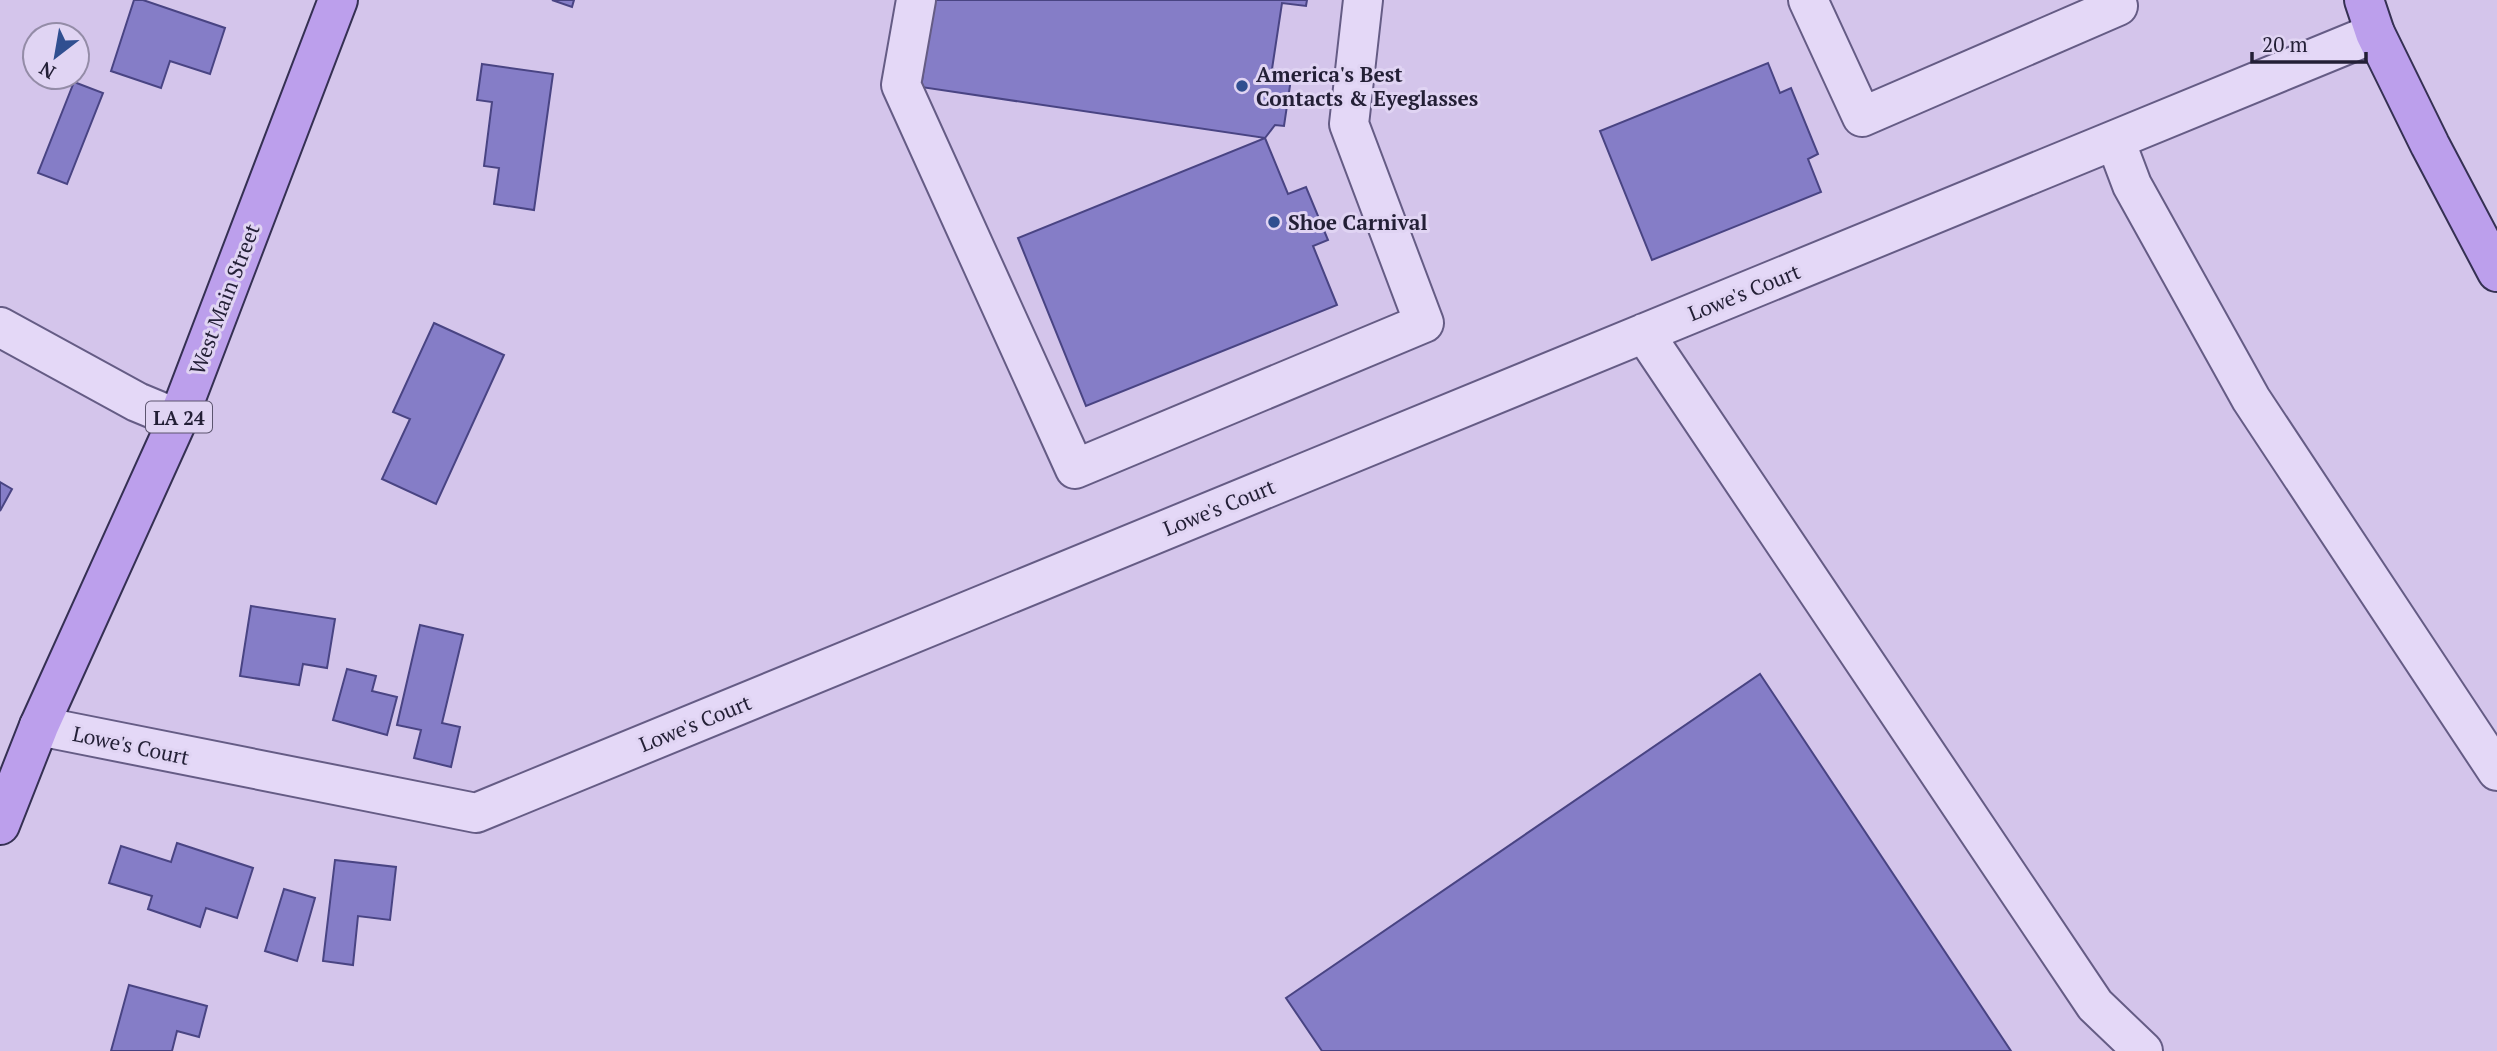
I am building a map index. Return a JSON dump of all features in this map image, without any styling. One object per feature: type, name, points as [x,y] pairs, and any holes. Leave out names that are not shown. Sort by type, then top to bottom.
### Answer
[{"type":"main road","name":"West Main Street","points":[[0,825],[39,726],[178,419],[338,0]]},
{"type":"main road","points":[[2369,17],[2430,145],[2497,272]]},
{"type":"street","points":[[916,0],[901,85],[1075,470],[1424,323],[1349,124],[1363,0]]},
{"type":"street","points":[[1808,0],[1862,117],[2118,6],[2116,0]]},
{"type":"street","name":"Lowe's Court","points":[[39,726],[476,813],[2115,140],[2369,17]]},
{"type":"street","points":[[2115,140],[2132,185],[2251,399],[2497,771]]},
{"type":"street","points":[[0,327],[136,402],[178,419]]},
{"type":"street","points":[[1644,333],[2095,1005],[2143,1051]]},
{"type":"building","points":[[134,0],[143,0],[225,28],[210,74],[170,61],[161,88],[111,71]]},
{"type":"building","points":[[552,0],[574,0],[572,7]]},
{"type":"building","points":[[934,0],[1307,0],[1306,6],[1282,3],[1272,69],[1292,72],[1284,126],[1275,125],[1265,138],[921,87]]},
{"type":"building","points":[[1768,63],[1780,93],[1791,88],[1818,154],[1808,159],[1821,192],[1652,260],[1600,131]]},
{"type":"building","points":[[482,64],[553,74],[534,210],[494,204],[499,168],[484,166],[492,102],[477,100]]},
{"type":"building","points":[[91,88],[103,93],[67,184],[38,173],[70,91],[91,91]]},
{"type":"building","points":[[1265,138],[1288,194],[1306,187],[1328,240],[1313,246],[1337,305],[1086,406],[1018,238]]},
{"type":"building","points":[[434,323],[504,355],[436,504],[382,479],[410,419],[393,412]]},
{"type":"building","points":[[0,482],[12,489],[0,511]]},
{"type":"building","points":[[251,606],[335,619],[327,668],[303,664],[299,685],[240,676]]},
{"type":"building","points":[[420,625],[463,635],[442,723],[460,727],[451,767],[414,758],[421,730],[397,725]]},
{"type":"building","points":[[347,669],[376,676],[372,691],[397,697],[387,735],[333,720]]},
{"type":"building","points":[[1760,674],[2011,1051],[1322,1051],[1286,998]]},
{"type":"building","points":[[177,843],[253,868],[237,918],[206,908],[200,927],[148,909],[152,896],[109,883],[121,846],[171,862]]},
{"type":"building","points":[[335,860],[396,867],[390,920],[358,916],[353,965],[323,961]]},
{"type":"building","points":[[284,889],[315,898],[297,961],[265,951]]},
{"type":"building","points":[[129,985],[207,1006],[199,1037],[177,1031],[172,1051],[111,1051]]},
{"type":"place","name":"America's Best Contacts & Eyeglasses","points":[[1242,86]]},
{"type":"place","name":"Shoe Carnival","points":[[1274,222]]}]
